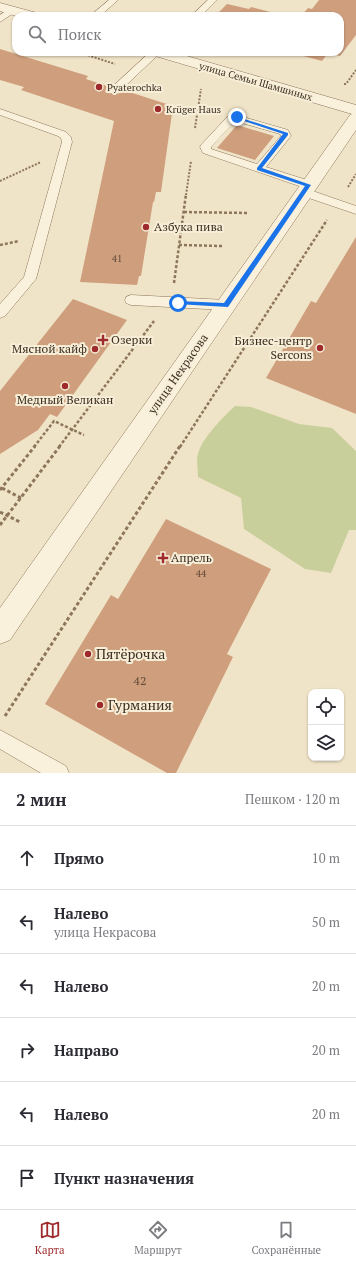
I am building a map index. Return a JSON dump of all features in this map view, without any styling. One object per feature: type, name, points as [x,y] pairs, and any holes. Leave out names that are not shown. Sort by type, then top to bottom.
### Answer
[{"type":"street","points":[[5,9],[17,12]]},
{"type":"street","name":"улица Семьи Шамшиных","points":[[173,56],[356,110]]},
{"type":"street","name":"улица Некрасова","points":[[0,631],[356,118]]},
{"type":"lane","points":[[100,12],[114,0]]},
{"type":"lane","points":[[200,12],[213,0]]},
{"type":"lane","points":[[114,91],[154,56]]},
{"type":"lane","points":[[0,112],[62,134],[66,138],[67,142],[30,279],[0,313]]},
{"type":"lane","points":[[259,169],[286,136],[284,132],[233,117],[205,147],[205,150],[207,151],[259,169],[356,210]]},
{"type":"lane","points":[[131,300],[226,305]]},
{"type":"lane","points":[[0,738],[59,773]]},
{"type":"path","points":[[91,56],[116,64]]},
{"type":"path","points":[[346,84],[356,70]]},
{"type":"path","points":[[194,135],[201,89]]},
{"type":"path","points":[[0,181],[65,151]]},
{"type":"path","points":[[175,287],[174,284],[191,158]]},
{"type":"path","points":[[4,716],[356,174]]},
{"type":"path","points":[[184,212],[247,213]]},
{"type":"path","points":[[179,245],[222,246]]},
{"type":"path","points":[[0,525],[152,322],[159,319]]},
{"type":"path","points":[[21,498],[1,489],[54,421],[84,435]]},
{"type":"path","points":[[0,512],[20,522]]},
{"type":"green space","points":[[235,406],[251,407],[299,424],[332,428],[356,451],[356,530],[349,530],[331,573],[305,569],[244,529],[241,498],[198,477],[197,459],[200,448],[214,428]]},
{"type":"building","points":[[319,0],[356,0],[356,35],[344,51],[344,12],[304,12],[308,8],[312,9]]},
{"type":"building","points":[[227,4],[249,9],[251,7],[270,12],[219,12]]},
{"type":"building","points":[[0,49],[12,53],[12,56],[23,56],[88,76],[86,79],[110,87],[108,90],[110,94],[118,94],[123,90],[173,106],[161,192],[156,192],[153,202],[141,276],[139,276],[137,285],[80,282],[114,121],[21,90],[24,87],[0,80]]},
{"type":"building","points":[[303,56],[326,56],[322,61]]},
{"type":"building","points":[[237,125],[274,136],[255,160],[217,148]]},
{"type":"building","name":"Бизнес-центр Sercons","points":[[356,237],[356,414],[266,378],[311,301],[316,303]]},
{"type":"building","points":[[73,299],[127,320],[57,417],[50,414],[38,430],[0,454],[0,391]]},
{"type":"building","points":[[166,519],[271,569],[227,654],[233,657],[176,773],[167,773],[45,704],[111,595],[118,599]]},
{"type":"place","name":"Pyaterochka","points":[[99,87]]},
{"type":"place","name":"Krüger Haus","points":[[158,109]]},
{"type":"place","name":"Азбука пива","points":[[146,227]]},
{"type":"place","name":"Озерки","points":[[103,340]]},
{"type":"place","name":"Бизнес-центр Sercons","points":[[320,348]]},
{"type":"place","name":"Мясной кайф","points":[[95,349]]},
{"type":"place","name":"Медный Великан","points":[[65,386]]},
{"type":"place","name":"Апрель","points":[[163,558]]},
{"type":"place","name":"Пятёрочка","points":[[88,654]]},
{"type":"place","name":"Гурмания","points":[[100,705]]},
{"type":"route","points":[[178,303],[226,305],[309,185],[259,169],[286,136],[286,134],[284,132],[237,117]]}]
